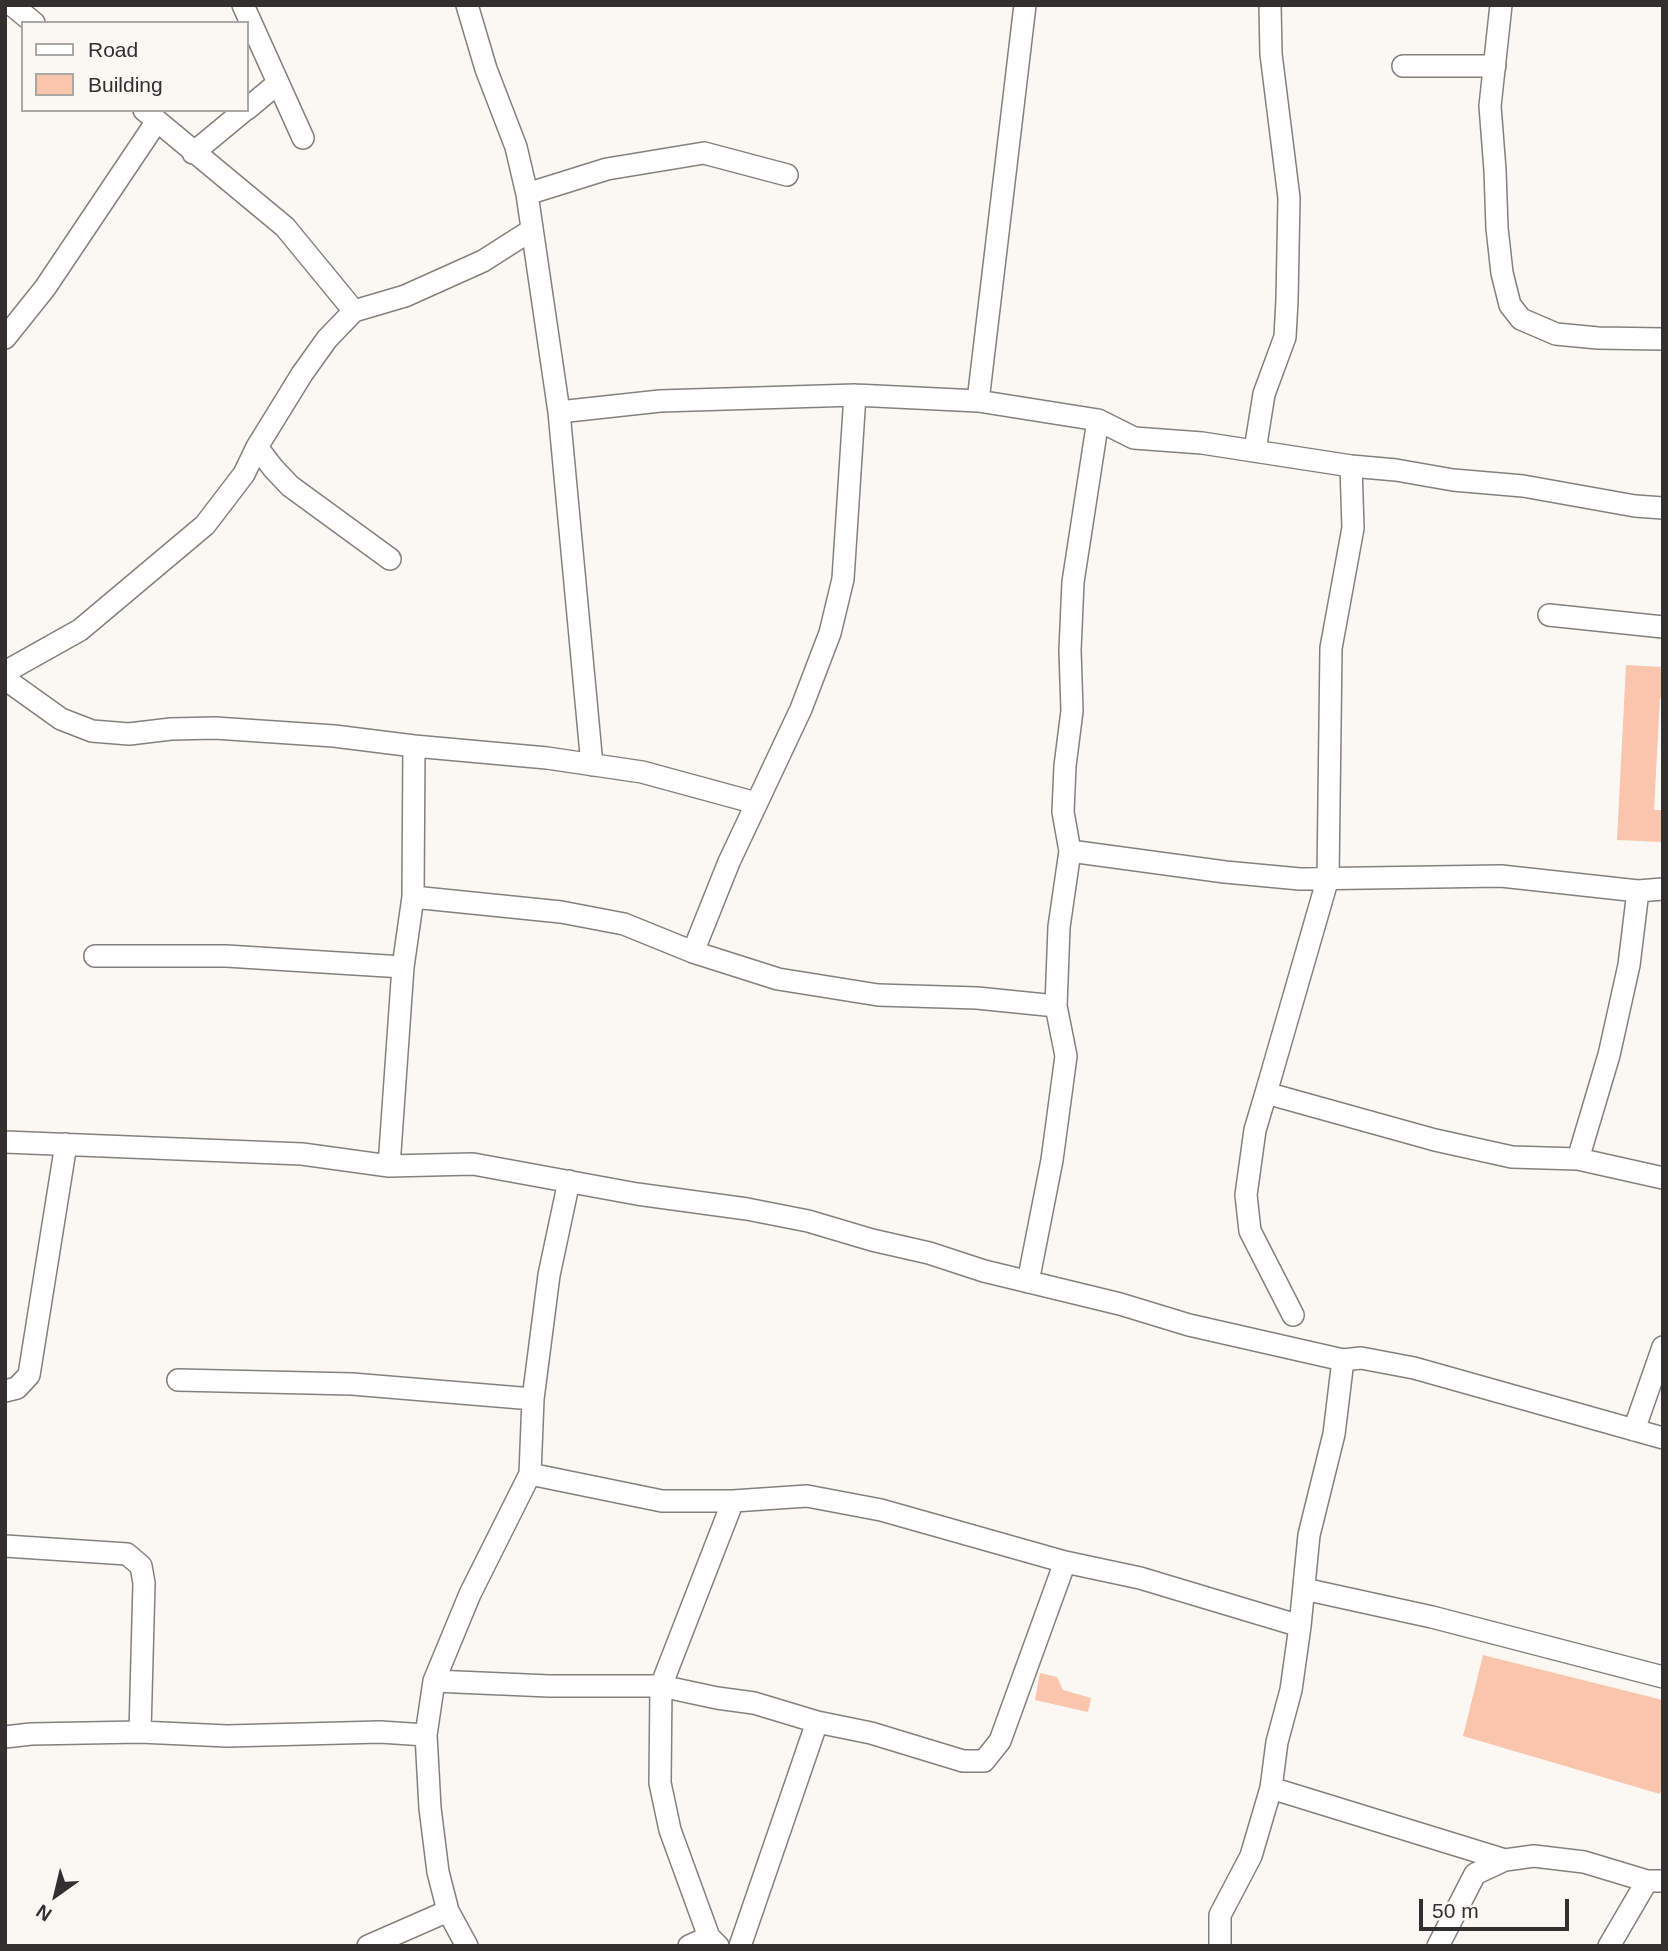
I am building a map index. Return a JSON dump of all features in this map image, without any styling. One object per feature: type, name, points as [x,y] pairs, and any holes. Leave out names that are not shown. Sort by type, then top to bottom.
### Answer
[{"type":"street","points":[[12,5],[32,21]]},
{"type":"street","points":[[243,5],[303,138]]},
{"type":"street","points":[[467,5],[486,69],[516,147],[527,194],[530,231],[559,412],[592,765]]},
{"type":"street","points":[[978,401],[1025,5]]},
{"type":"street","points":[[1255,450],[1264,394],[1285,337],[1287,300],[1289,198],[1270,54],[1270,5]]},
{"type":"street","points":[[1501,5],[1490,106],[1497,228],[1502,273],[1510,305],[1521,319],[1556,334],[1663,339]]},
{"type":"street","points":[[1403,66],[1494,66]]},
{"type":"street","points":[[248,107],[278,83]]},
{"type":"street","points":[[193,153],[242,112]]},
{"type":"street","points":[[5,338],[45,288],[150,115],[285,227],[354,311]]},
{"type":"street","points":[[527,194],[607,169],[704,153],[787,175]]},
{"type":"street","points":[[5,672],[80,630],[205,525],[244,474],[257,447],[302,374],[327,339],[354,311],[416,291],[483,261],[530,231]]},
{"type":"street","points":[[693,952],[756,803],[801,709],[830,633],[843,579],[855,395]]},
{"type":"street","points":[[559,412],[660,401],[855,395],[978,401],[1098,420],[1134,438],[1255,450],[1351,467],[1523,486],[1635,506],[1663,508]]},
{"type":"street","points":[[1028,1282],[1052,1160],[1066,1056],[1056,1006],[1059,927],[1070,851],[1063,812],[1072,711],[1070,650],[1073,582],[1098,420]]},
{"type":"street","points":[[257,447],[290,486],[390,559]]},
{"type":"street","points":[[1293,1315],[1250,1231],[1246,1195],[1255,1130],[1328,878],[1331,649],[1353,528],[1351,467]]},
{"type":"street","points":[[1549,615],[1663,627]]},
{"type":"street","points":[[5,678],[61,719],[92,731],[129,734],[215,728],[334,736],[547,758],[642,772],[756,803]]},
{"type":"street","points":[[389,1166],[403,967],[413,897],[414,746]]},
{"type":"street","points":[[1070,851],[1225,872],[1300,879],[1501,876],[1638,891],[1663,889]]},
{"type":"street","points":[[1578,1159],[1612,1042],[1629,965],[1638,891]]},
{"type":"street","points":[[413,897],[561,912],[624,924],[693,952],[778,979],[878,995],[977,998],[1056,1006]]},
{"type":"street","points":[[95,956],[226,956],[403,967]]},
{"type":"street","points":[[1266,1093],[1435,1140],[1512,1157],[1578,1159],[1663,1178]]},
{"type":"street","points":[[5,1142],[302,1154],[389,1166],[473,1164],[637,1195],[747,1209],[808,1220],[1189,1325],[1343,1360],[1361,1358],[1414,1368],[1663,1438]]},
{"type":"street","points":[[5,1391],[17,1388],[30,1375],[66,1144]]},
{"type":"street","points":[[467,1946],[448,1911],[438,1872],[426,1735],[434,1681],[470,1594],[530,1474],[533,1399],[549,1275],[569,1181]]},
{"type":"street","points":[[1634,1430],[1663,1347]]},
{"type":"street","points":[[1220,1946],[1220,1916],[1251,1856],[1271,1788],[1277,1742],[1291,1689],[1309,1535],[1334,1434],[1343,1360]]},
{"type":"street","points":[[178,1380],[352,1384],[533,1399]]},
{"type":"street","points":[[530,1474],[663,1500],[733,1501],[807,1496],[881,1510],[1065,1562],[1140,1578],[1300,1626]]},
{"type":"street","points":[[689,1946],[713,1941],[670,1830],[660,1783],[661,1686],[733,1501]]},
{"type":"street","points":[[5,1546],[127,1554],[141,1566],[144,1583],[140,1732]]},
{"type":"street","points":[[434,1681],[549,1686],[661,1686],[754,1703],[817,1722],[871,1733],[963,1761],[984,1761],[1000,1741],[1065,1562]]},
{"type":"street","points":[[1304,1589],[1432,1617],[1663,1677]]},
{"type":"street","points":[[740,1946],[817,1722]]},
{"type":"street","points":[[5,1737],[140,1732],[227,1736],[380,1732],[426,1735]]},
{"type":"street","points":[[1271,1788],[1504,1860]]},
{"type":"street","points":[[1438,1946],[1475,1874],[1504,1860],[1534,1856],[1584,1862],[1655,1881],[1609,1946]]},
{"type":"street","points":[[368,1946],[448,1911]]},
{"type":"building","points":[[1626,665],[1663,667],[1654,810],[1663,810],[1663,842],[1617,840]]},
{"type":"building","points":[[1483,1655],[1663,1700],[1663,1784],[1660,1794],[1463,1736]]},
{"type":"building","points":[[1040,1673],[1057,1677],[1063,1690],[1091,1698],[1088,1712],[1035,1700]]}]
